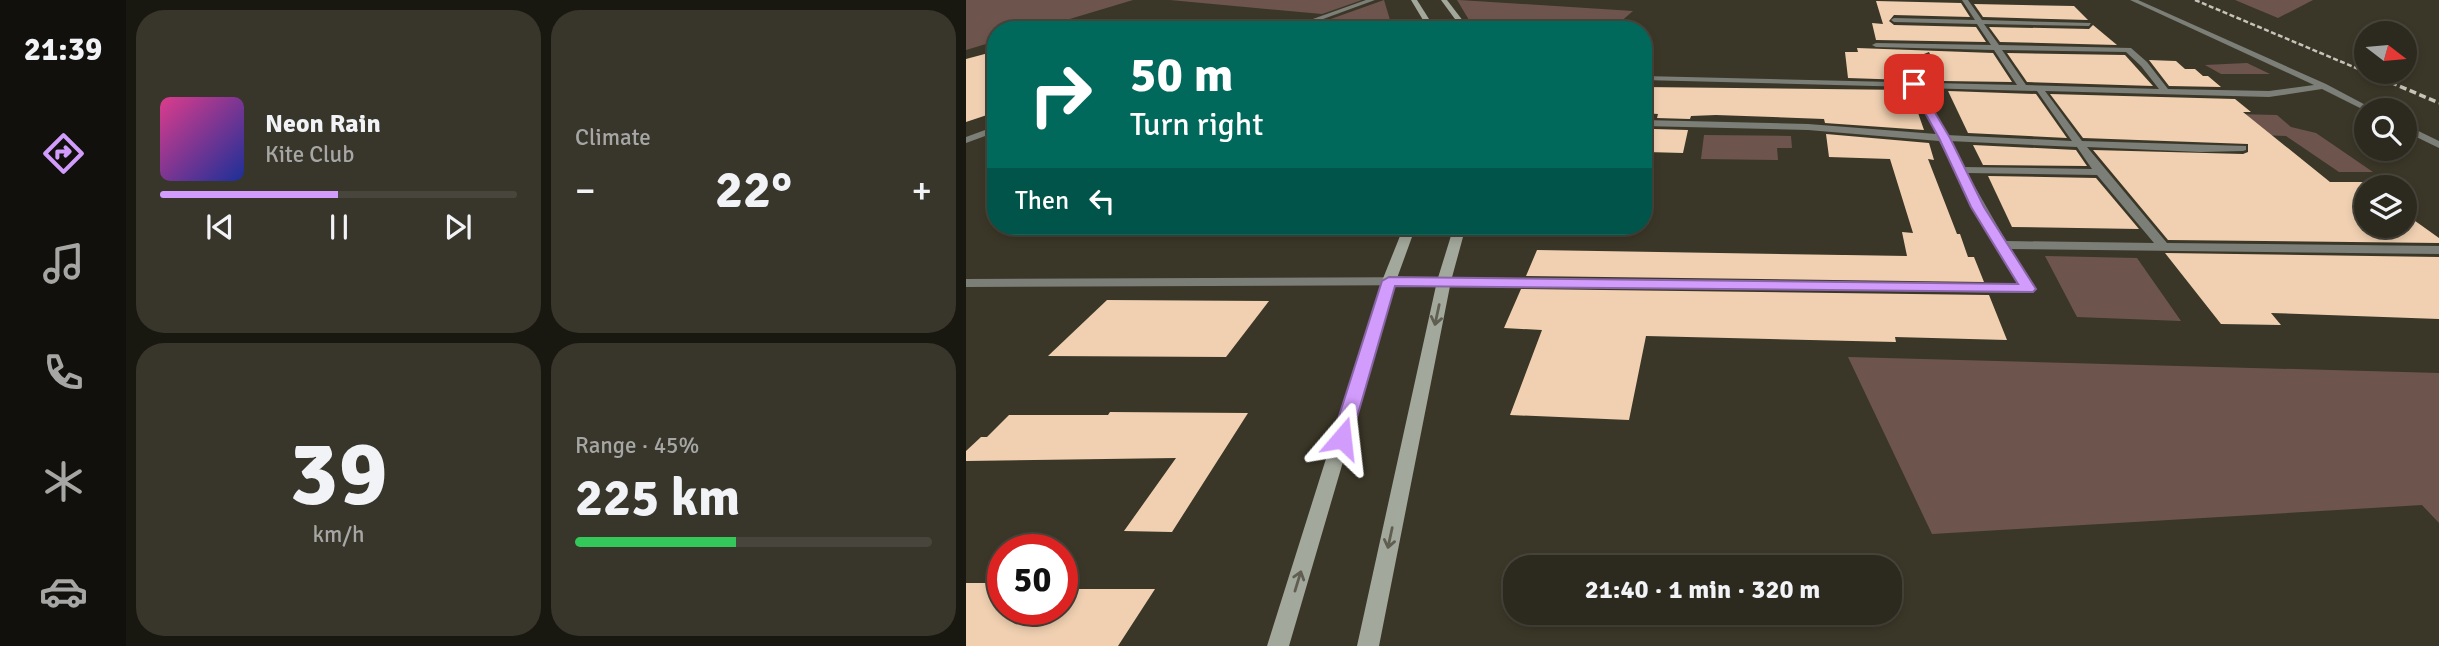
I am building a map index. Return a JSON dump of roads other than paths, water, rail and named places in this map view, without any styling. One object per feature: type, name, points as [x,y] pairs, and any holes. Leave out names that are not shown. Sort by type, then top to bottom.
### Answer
[{"type":"main road","points":[[1415,0],[1428,21]]},
{"type":"main road","points":[[1444,0],[1460,21]]},
{"type":"main road","points":[[1278,646],[1389,281],[1407,235]]},
{"type":"main road","points":[[1367,646],[1444,281],[1457,235]]},
{"type":"street","points":[[1311,21],[1372,0]]},
{"type":"street","points":[[1965,0],[2023,88]]},
{"type":"street","points":[[2133,0],[2354,102]]},
{"type":"street","points":[[1894,20],[2089,24]]},
{"type":"street","points":[[1877,45],[2128,50],[2144,64],[2165,90]]},
{"type":"street","points":[[1652,78],[2269,94],[2323,86]]},
{"type":"street","points":[[966,283],[1444,281],[2028,289],[1978,207],[1914,84]]},
{"type":"street","points":[[2039,88],[2100,172],[2163,246]]},
{"type":"street","points":[[1652,122],[1808,127],[1944,138],[2201,149],[2243,148]]},
{"type":"street","points":[[966,140],[987,132]]},
{"type":"street","points":[[2417,134],[2439,145]]},
{"type":"street","points":[[1959,170],[2100,172]]},
{"type":"street","points":[[2002,244],[2439,250]]},
{"type":"railway","points":[[2195,0],[2354,67]]},
{"type":"railway","points":[[2394,84],[2439,103]]}]
